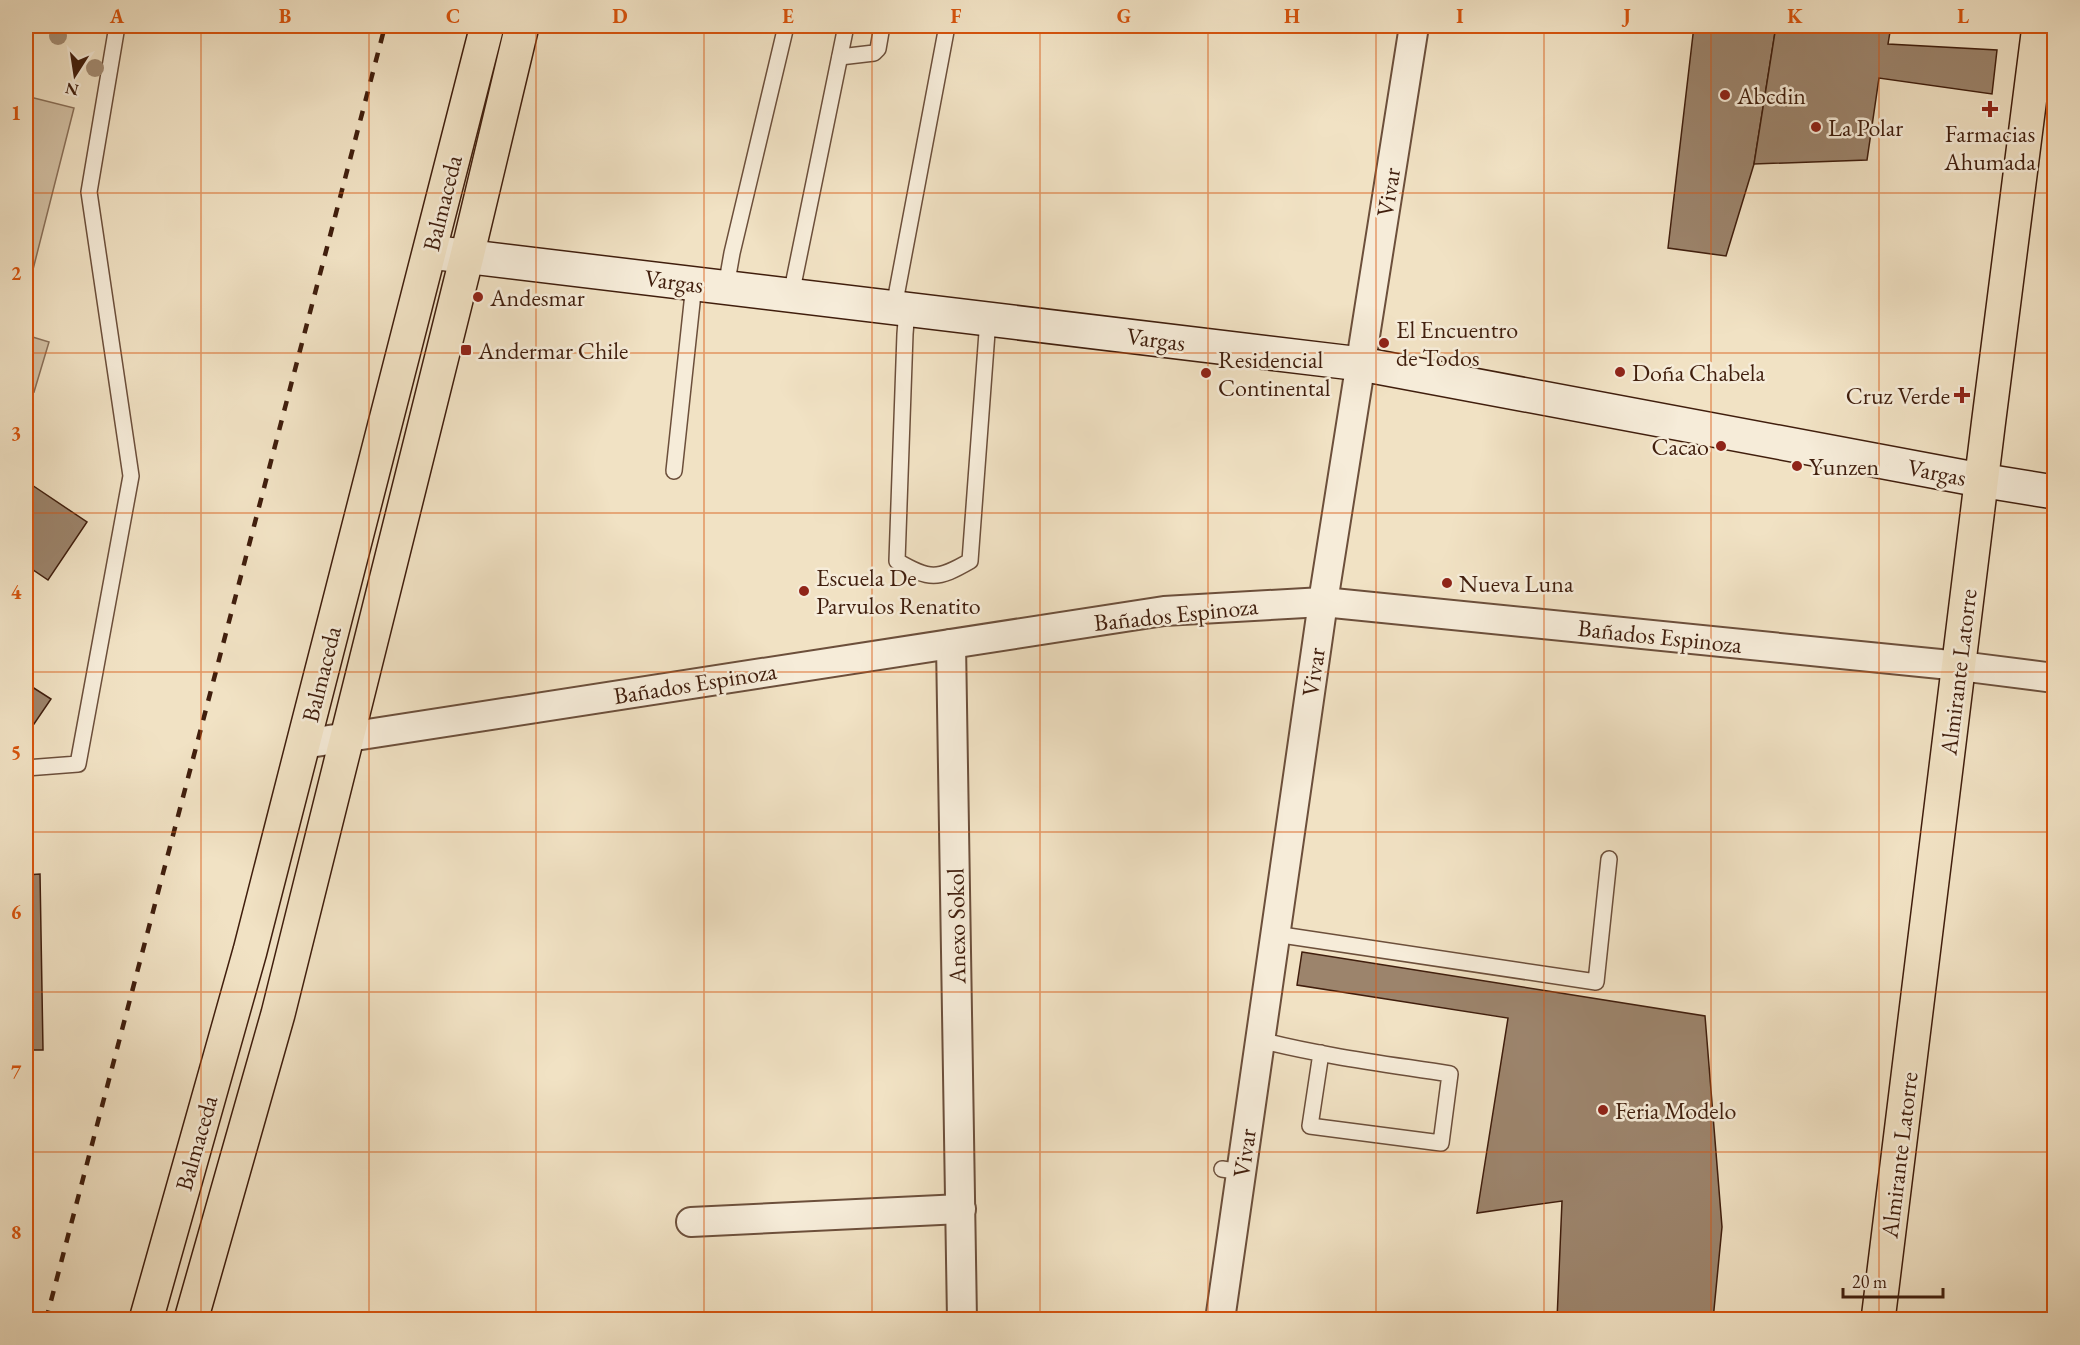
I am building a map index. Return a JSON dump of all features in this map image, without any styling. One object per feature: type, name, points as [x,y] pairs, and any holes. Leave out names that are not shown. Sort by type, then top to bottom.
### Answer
[{"type":"main road","name":"Balmaceda","points":[[146,1320],[250,951],[487,26]]},
{"type":"main road","name":"Balmaceda","points":[[191,1320],[278,1014],[522,26]]},
{"type":"main road","name":"Almirante Latorre","points":[[1878,1320],[1960,666],[1980,480],[2039,26]]},
{"type":"street","name":"Vivar","points":[[1220,1320],[1232,1170],[1260,1041],[1323,602],[1414,26]]},
{"type":"street","name":"Vargas","points":[[430,252],[1361,364],[1980,480],[2055,492]]},
{"type":"street","name":"Bañados Espinoza","points":[[303,744],[1164,611],[1323,602],[1960,666],[2055,678]]},
{"type":"street","name":"Anexo Sokol","points":[[951,644],[962,1320]]},
{"type":"street","points":[[690,1221],[961,1209]]},
{"type":"lane","points":[[26,768],[78,764],[131,476],[89,192],[117,26]]},
{"type":"lane","points":[[726,287],[786,26]]},
{"type":"lane","points":[[791,295],[846,26]]},
{"type":"lane","points":[[840,57],[874,53],[878,49],[882,26]]},
{"type":"lane","points":[[946,26],[901,308],[905,334],[897,561],[921,575],[945,575],[970,561],[988,319]]},
{"type":"lane","points":[[674,471],[694,284]]},
{"type":"lane","points":[[1275,934],[1596,982],[1609,859]]},
{"type":"lane","points":[[1260,1041],[1450,1074],[1441,1143],[1310,1125],[1321,1053]]},
{"type":"shaded area","points":[[26,96],[74,108],[26,297]]},
{"type":"shaded area","points":[[26,335],[49,342],[34,392],[26,390]]},
{"type":"building","name":"Abcdin","points":[[1694,26],[1776,26],[1754,164],[1726,256],[1668,248]]},
{"type":"building","name":"La Polar","points":[[1776,26],[1891,26],[1888,44],[1997,50],[1992,94],[1879,78],[1867,160],[1754,164]]},
{"type":"building","points":[[26,481],[87,522],[48,580],[26,565]]},
{"type":"building","points":[[26,683],[51,699],[34,724],[26,719]]},
{"type":"building","points":[[40,874],[43,1050],[26,1050],[26,875]]},
{"type":"building","name":"Feria Modelo","points":[[1302,952],[1705,1016],[1722,1227],[1713,1320],[1557,1320],[1562,1201],[1477,1213],[1508,1018],[1297,985]]},
{"type":"railway","points":[[46,1320],[385,26]]},
{"type":"place","name":"Abcdin","points":[[1725,95]]},
{"type":"place","name":"Farmacias Ahumada","points":[[1990,109]]},
{"type":"place","name":"La Polar","points":[[1816,127]]},
{"type":"place","name":"Andesmar","points":[[478,297]]},
{"type":"place","name":"El Encuentro de Todos","points":[[1384,343]]},
{"type":"place","name":"Andermar Chile","points":[[466,350]]},
{"type":"place","name":"Doña Chabela","points":[[1620,372]]},
{"type":"place","name":"Residencial Continental","points":[[1206,373]]},
{"type":"place","name":"Cruz Verde","points":[[1962,395]]},
{"type":"place","name":"Cacao","points":[[1721,446]]},
{"type":"place","name":"Yunzen","points":[[1797,466]]},
{"type":"place","name":"Nueva Luna","points":[[1447,583]]},
{"type":"place","name":"Escuela De Parvulos Renatito","points":[[804,591]]},
{"type":"place","name":"Feria Modelo","points":[[1603,1110]]}]
